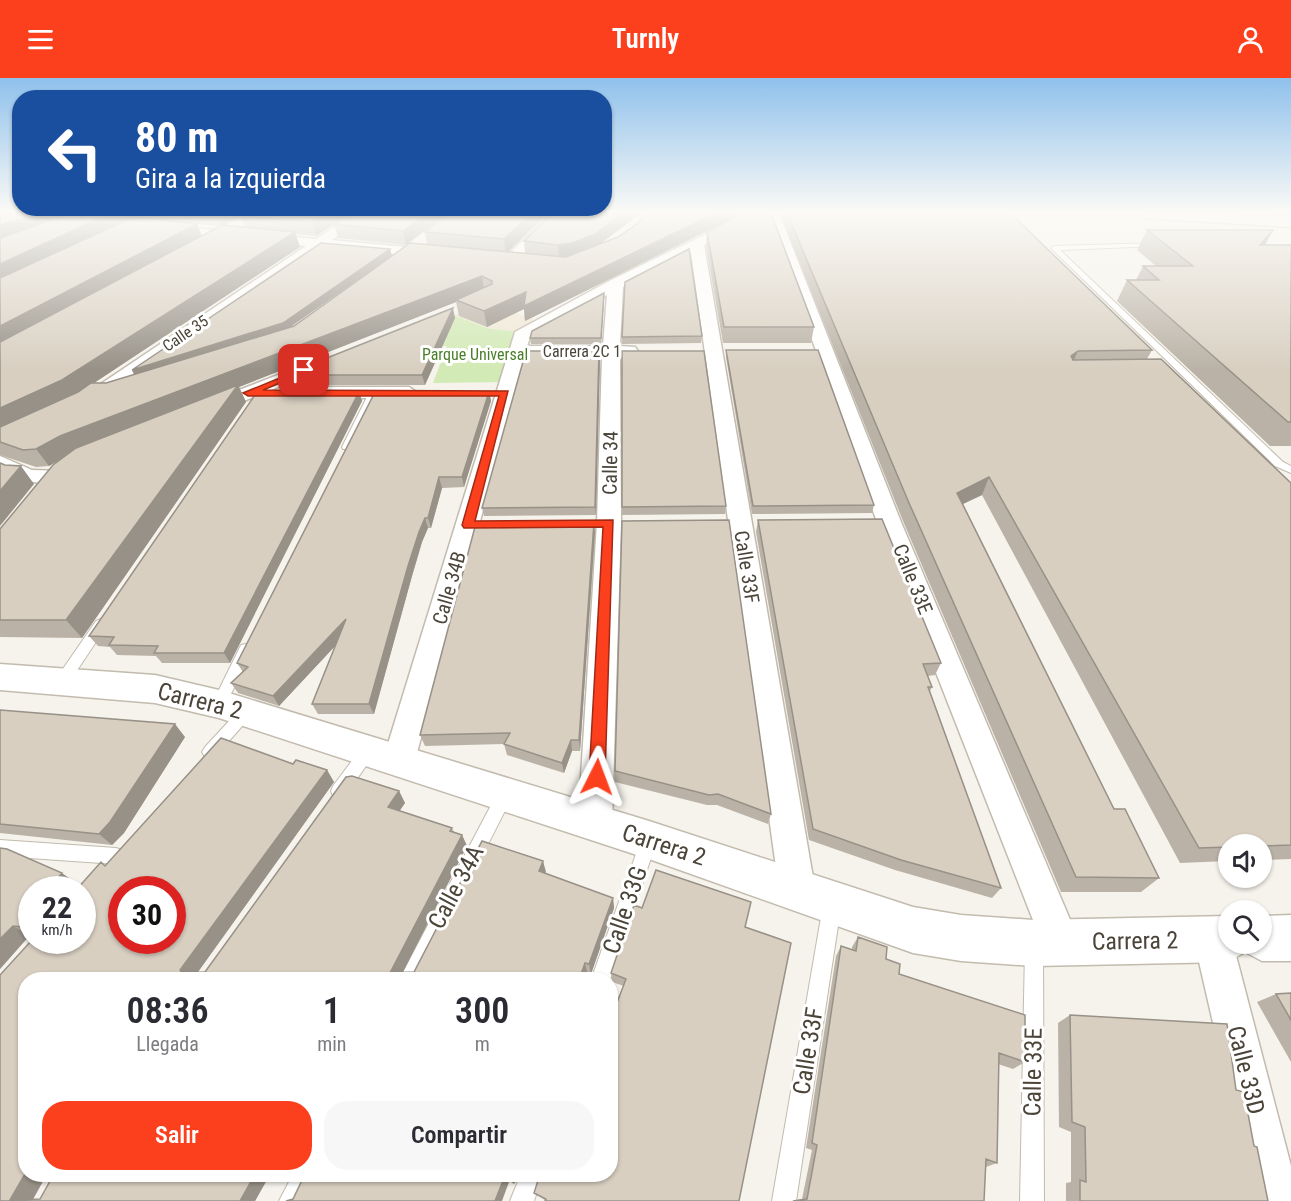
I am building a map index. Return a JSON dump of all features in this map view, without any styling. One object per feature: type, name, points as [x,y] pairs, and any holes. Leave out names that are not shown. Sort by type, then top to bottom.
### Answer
[{"type":"street","name":"Calle 35","points":[[137,385],[76,405],[283,265]]},
{"type":"street","name":"Calle 34B","points":[[383,756],[468,525],[493,393],[518,351],[523,332],[653,265]]},
{"type":"street","name":"Calle 33F","points":[[700,265],[741,524],[815,895]]},
{"type":"street","name":"Calle 33E","points":[[788,265],[814,350],[878,522],[1048,943]]},
{"type":"street","name":"Calle 34","points":[[595,823],[608,523],[611,351],[616,283]]},
{"type":"street","name":"Carrera 2C 1","points":[[518,351],[645,351]]},
{"type":"street","points":[[196,413],[253,396],[340,356]]},
{"type":"street","points":[[253,396],[299,393],[427,393]]},
{"type":"street","points":[[0,462],[27,477],[64,470],[42,493]]},
{"type":"street","points":[[468,525],[491,525]]},
{"type":"street","name":"Carrera 2","points":[[0,677],[63,680],[155,689],[232,708],[649,840],[913,930],[961,938],[1048,943],[1218,940]]},
{"type":"street","points":[[1272,938],[1291,938]]},
{"type":"street","name":"Calle 33D","points":[[1224,954],[1280,1186]]},
{"type":"lane","points":[[1072,265],[1279,465],[1291,470]]},
{"type":"lane","points":[[342,457],[374,393]]},
{"type":"lane","points":[[63,680],[110,610]]},
{"type":"lane","points":[[200,763],[232,708],[251,639]]},
{"type":"lane","name":"Calle 34B","points":[[327,808],[383,756]]},
{"type":"lane","name":"Calle 34A","points":[[412,972],[505,795]]},
{"type":"lane","name":"Calle 33G","points":[[603,972],[649,840]]},
{"type":"lane","points":[[0,848],[120,852],[103,871]]},
{"type":"lane","name":"Calle 33F","points":[[784,1201],[815,895]]},
{"type":"lane","name":"Calle 33E","points":[[1032,1201],[1048,943]]},
{"type":"lane","points":[[291,1201],[301,1182]]},
{"type":"lane","points":[[522,1201],[529,1182]]},
{"type":"shaded area","points":[[487,301],[536,321],[518,332],[486,328],[454,315]]},
{"type":"green space","name":"Parque Universal","points":[[454,315],[486,328],[518,332],[504,382],[433,383],[447,346],[376,347]]},
{"type":"building","points":[[28,265],[117,265],[0,326],[0,278]]},
{"type":"building","points":[[145,265],[242,265],[62,380],[0,408],[0,342]]},
{"type":"building","points":[[288,265],[366,265],[283,323],[132,370]]},
{"type":"building","points":[[379,265],[608,265],[524,306],[526,292],[484,311],[456,300],[492,284],[492,281],[482,276],[60,436],[36,449],[23,450],[0,442],[0,427],[78,392],[91,383],[106,383],[294,326]]},
{"type":"building","points":[[657,265],[691,265],[702,336],[622,337],[625,282]]},
{"type":"building","points":[[713,265],[791,265],[814,327],[724,327]]},
{"type":"building","points":[[809,265],[1064,265],[1152,350],[1078,351],[1071,356],[1073,360],[1161,359],[1291,483],[1291,845],[1272,846],[1272,834],[1218,834],[1218,847],[1199,848],[989,477],[957,493],[1114,809],[1125,809],[1159,878],[1076,877],[909,503]]},
{"type":"building","points":[[1291,265],[1291,422],[1288,422],[1127,280],[1159,280],[1143,266]]},
{"type":"building","points":[[604,293],[601,338],[530,338],[532,331]]},
{"type":"building","points":[[453,308],[422,375],[284,375]]},
{"type":"building","points":[[726,350],[818,350],[874,505],[753,506]]},
{"type":"building","points":[[526,351],[599,351],[595,507],[482,508]]},
{"type":"building","points":[[622,351],[704,351],[726,506],[622,507]]},
{"type":"building","points":[[238,385],[66,620],[0,620],[0,529],[53,465],[76,448]]},
{"type":"building","points":[[257,392],[359,392],[224,653],[154,653],[158,646],[109,645],[114,637],[89,636]]},
{"type":"building","points":[[375,392],[489,392],[462,477],[439,477],[428,518],[425,518],[419,532],[408,566],[369,704],[312,704],[346,619],[273,696],[231,683],[248,667],[237,663]]},
{"type":"building","points":[[0,463],[21,466],[0,491]]},
{"type":"building","points":[[882,519],[941,663],[923,664],[932,687],[928,687],[1001,888],[901,860],[813,829],[758,520]]},
{"type":"building","points":[[729,520],[771,814],[718,794],[709,795],[615,771],[622,521]]},
{"type":"building","points":[[594,522],[579,740],[571,740],[562,763],[504,744],[510,733],[420,735],[476,523]]},
{"type":"building","points":[[0,710],[175,724],[110,822],[99,834],[0,824]]},
{"type":"building","points":[[221,738],[293,764],[296,760],[327,770],[180,970],[181,972],[18,972],[18,1182],[20,1182],[10,1200],[40,1199],[50,1182],[251,1182],[240,1201],[0,1201],[0,975],[19,954],[96,954],[96,876],[88,876],[101,862],[105,866]]},
{"type":"building","points":[[352,776],[399,791],[388,807],[452,828],[450,831],[462,835],[391,972],[205,972],[346,777]]},
{"type":"building","points":[[482,841],[543,861],[539,871],[613,898],[589,964],[585,963],[582,972],[414,972]]},
{"type":"building","points":[[0,848],[62,873],[60,876],[18,876],[18,927],[13,926],[0,939]]},
{"type":"building","points":[[656,870],[751,902],[745,927],[791,943],[739,1201],[545,1201],[546,1199],[534,1193],[537,1182],[618,1182],[618,1000],[626,979],[618,976],[618,972],[611,972],[634,905],[642,908]]},
{"type":"building","points":[[858,937],[887,947],[886,959],[900,964],[899,974],[1025,1015],[1025,1062],[999,1053],[997,1163],[986,1159],[984,1201],[793,1201],[807,1199],[817,1145],[812,1143],[841,946],[856,951]]},
{"type":"building","points":[[1291,993],[1291,1020],[1276,994]]},
{"type":"building","points":[[1070,1015],[1227,1024],[1236,1090],[1244,1092],[1254,1146],[1257,1147],[1268,1201],[1080,1201],[1080,1180],[1086,1182],[1085,1127],[1072,1122]]},
{"type":"building","points":[[301,1182],[502,1182],[495,1201],[286,1201],[293,1199]]},
{"type":"route","points":[[304,370],[248,393],[504,393],[468,525],[609,523],[597,777]]}]
